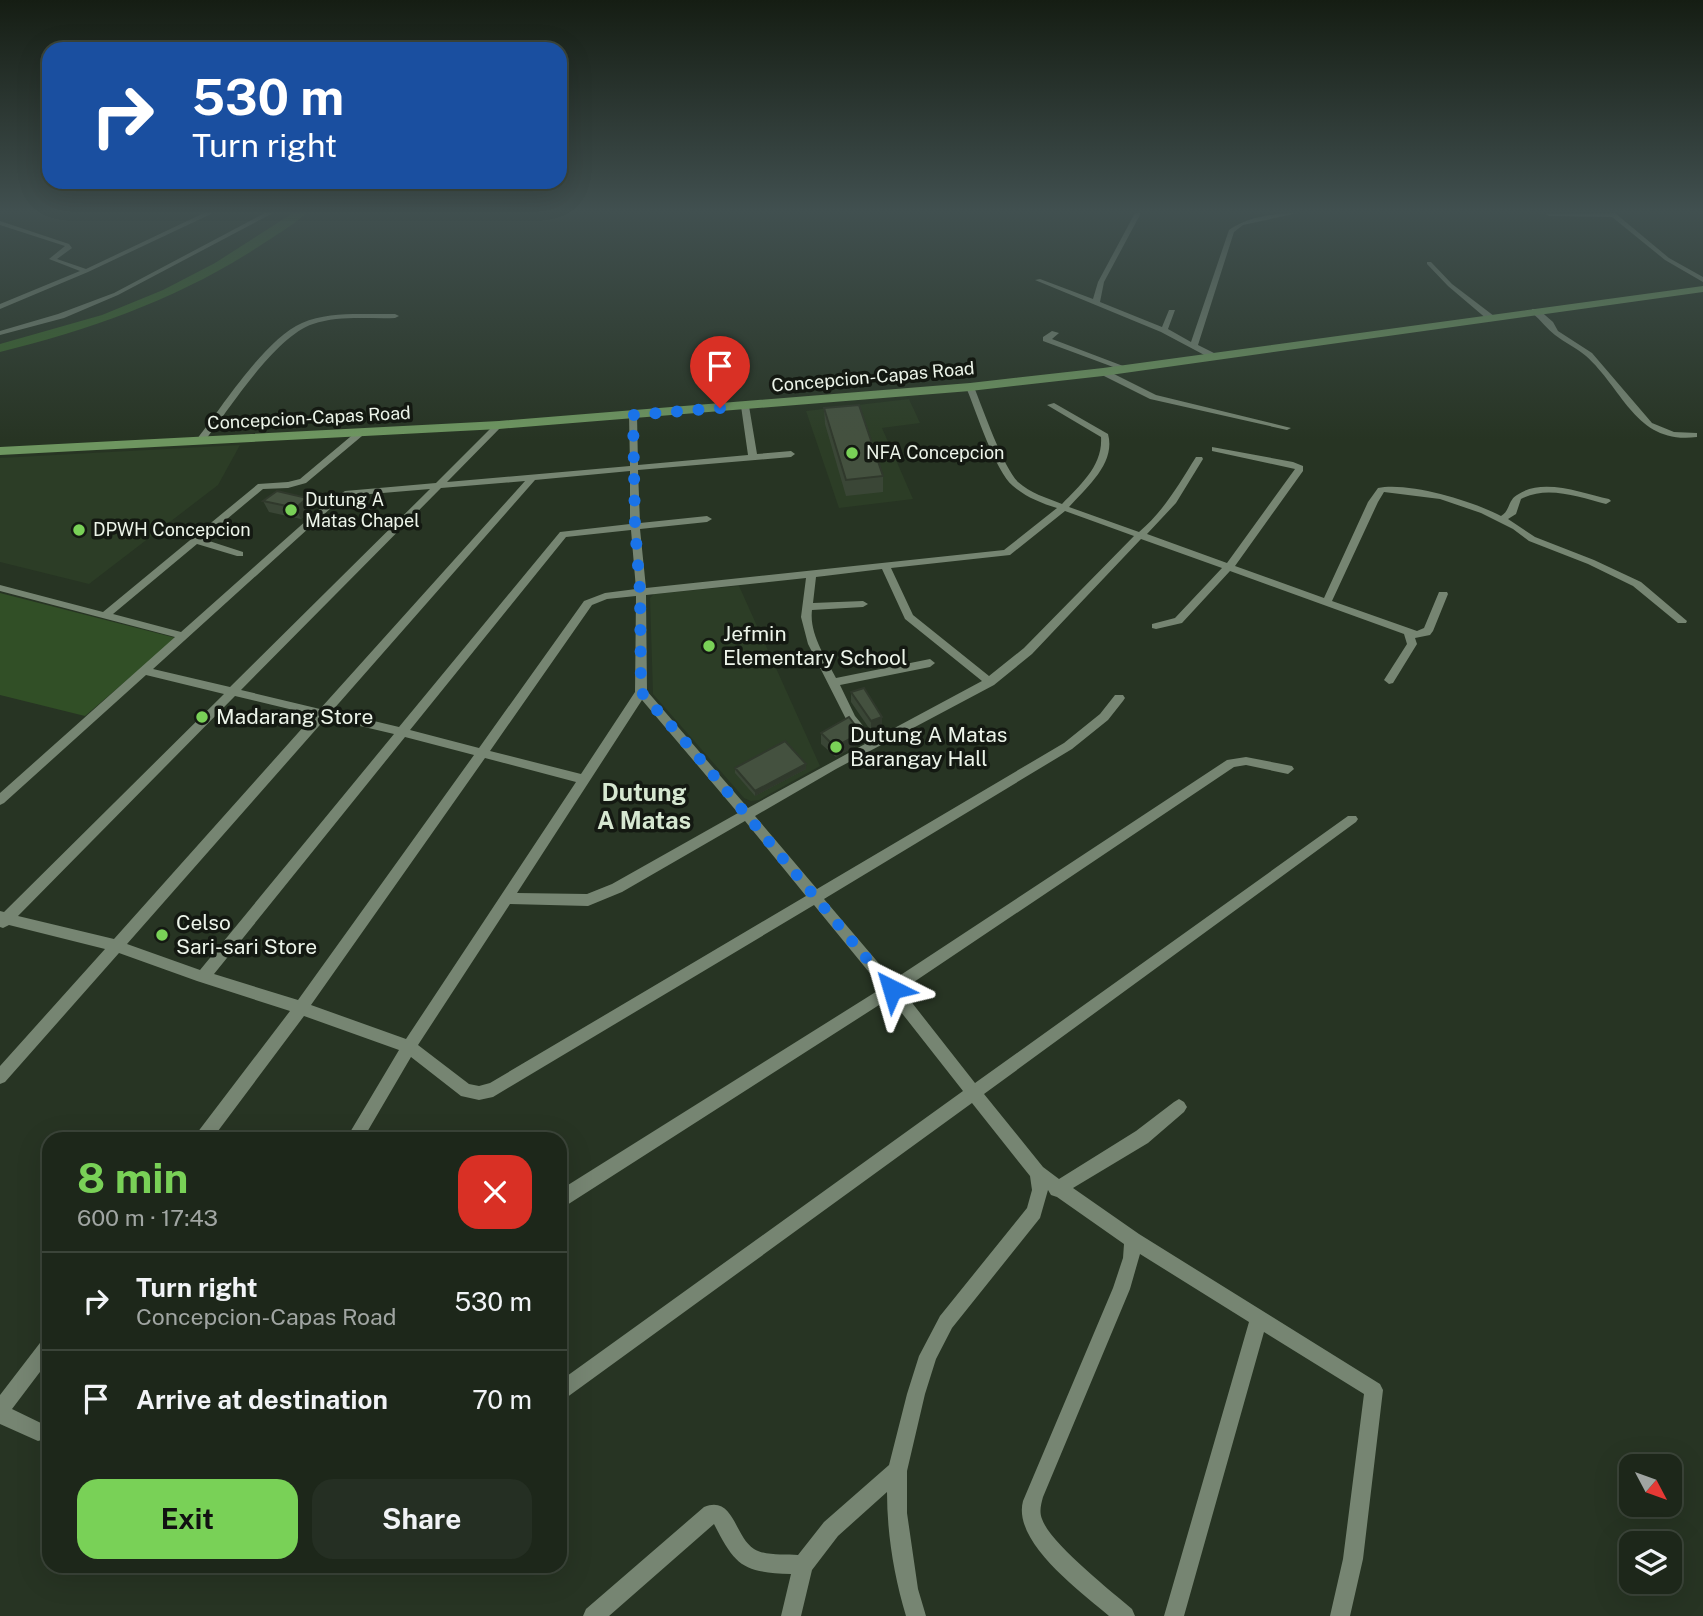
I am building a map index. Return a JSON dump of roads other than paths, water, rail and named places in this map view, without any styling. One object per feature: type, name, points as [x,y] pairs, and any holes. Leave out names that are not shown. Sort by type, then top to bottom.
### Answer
[{"type":"main road","name":"Concepcion-Capas Road","points":[[0,451],[499,425],[970,387],[1126,369],[1703,289]]},
{"type":"street","points":[[0,307],[44,288]]},
{"type":"street","points":[[0,333],[61,316],[128,288]]},
{"type":"street","points":[[1059,288],[1164,330],[1213,356]]},
{"type":"street","points":[[1096,303],[1099,288]]},
{"type":"street","points":[[1194,345],[1212,288]]},
{"type":"street","points":[[1454,288],[1491,318]]},
{"type":"street","points":[[1164,330],[1171,312]]},
{"type":"street","points":[[1535,312],[1550,324],[1555,332],[1589,355],[1649,425],[1673,435],[1694,435]]},
{"type":"street","points":[[200,441],[265,359],[294,330],[323,319],[394,316]]},
{"type":"street","points":[[1055,333],[1048,335],[1046,339],[1126,369]]},
{"type":"street","points":[[1103,372],[1144,394],[1287,428]]},
{"type":"street","points":[[970,387],[992,443],[1014,483],[1037,498],[1062,509],[1230,566],[1416,635],[1426,633],[1443,594]]},
{"type":"street","points":[[208,1132],[301,1008],[588,603],[605,596],[1007,553],[1062,509],[1101,463],[1107,440],[1101,433],[1051,405]]},
{"type":"street","points":[[745,406],[753,457]]},
{"type":"street","points":[[358,1132],[409,1047],[509,898],[582,779],[641,692],[633,415]]},
{"type":"street","points":[[2,920],[499,425]]},
{"type":"street","points":[[242,486],[297,484],[359,434]]},
{"type":"street","points":[[1156,626],[1178,621],[1230,566],[1300,468],[1215,449]]},
{"type":"street","points":[[0,800],[338,498],[356,491],[791,454]]},
{"type":"street","points":[[509,898],[588,900],[617,888],[873,744],[990,682],[1028,651],[1139,536],[1167,512],[1199,459]]},
{"type":"street","points":[[0,1077],[172,880],[533,478]]},
{"type":"street","points":[[104,616],[261,486]]},
{"type":"street","points":[[1327,602],[1373,502],[1381,491],[1401,489],[1441,497],[1502,519],[1532,539],[1591,562],[1637,584],[1682,621]]},
{"type":"street","points":[[1502,519],[1511,514],[1517,498],[1532,491],[1565,493],[1606,502]]},
{"type":"street","points":[[202,977],[563,534],[706,519]]},
{"type":"street","points":[[196,540],[240,554]]},
{"type":"street","points":[[885,566],[909,617],[990,682]]},
{"type":"street","points":[[811,574],[806,617],[813,644],[851,718],[873,744]]},
{"type":"street","points":[[0,588],[183,636]]},
{"type":"street","points":[[809,607],[863,604]]},
{"type":"street","points":[[1389,680],[1412,644],[1408,632]]},
{"type":"street","points":[[834,683],[930,663]]},
{"type":"street","points":[[145,671],[401,732],[582,779]]},
{"type":"street","points":[[641,692],[892,989],[1037,1173],[1133,1240],[1374,1390],[1353,1559],[1340,1616]]},
{"type":"street","points":[[2,920],[117,946],[409,1047],[466,1091],[479,1093],[493,1090],[814,896],[1068,747],[1104,717],[1119,698]]},
{"type":"street","points":[[567,1195],[892,989],[1231,763],[1246,761],[1288,769]]},
{"type":"street","points":[[567,1387],[1352,819]]},
{"type":"street","points":[[1057,1189],[1142,1137],[1179,1107]]},
{"type":"street","points":[[916,1616],[908,1589],[897,1513],[897,1471],[916,1394],[928,1356],[946,1322],[1034,1212],[1040,1190],[1037,1173]]},
{"type":"street","points":[[1125,1616],[1072,1570],[1032,1525],[1030,1513],[1035,1494],[1121,1289],[1131,1258],[1133,1240]]},
{"type":"street","points":[[1174,1616],[1259,1318]]},
{"type":"street","points":[[38,1432],[5,1417],[2,1407],[42,1354]]},
{"type":"street","points":[[791,1616],[803,1565],[831,1529],[897,1471]]},
{"type":"street","points":[[593,1616],[711,1514],[720,1516],[736,1547],[742,1555],[754,1562],[803,1565]]},
{"type":"waterway","points":[[0,348],[106,317],[178,288]]},
{"type":"place","name":"NFA Concepcion","points":[[852,453]]},
{"type":"place","name":"Dutung A Matas Chapel","points":[[291,510]]},
{"type":"place","name":"DPWH Concepcion","points":[[79,530]]},
{"type":"place","name":"Jefmin Elementary School","points":[[709,646]]},
{"type":"place","name":"Madarang Store","points":[[202,717]]},
{"type":"place","name":"Dutung A Matas Barangay Hall","points":[[836,747]]},
{"type":"place","name":"Celso Sari-sari Store","points":[[162,935]]},
{"type":"district","name":"Dutung A Matas","points":[[644,807]]}]
